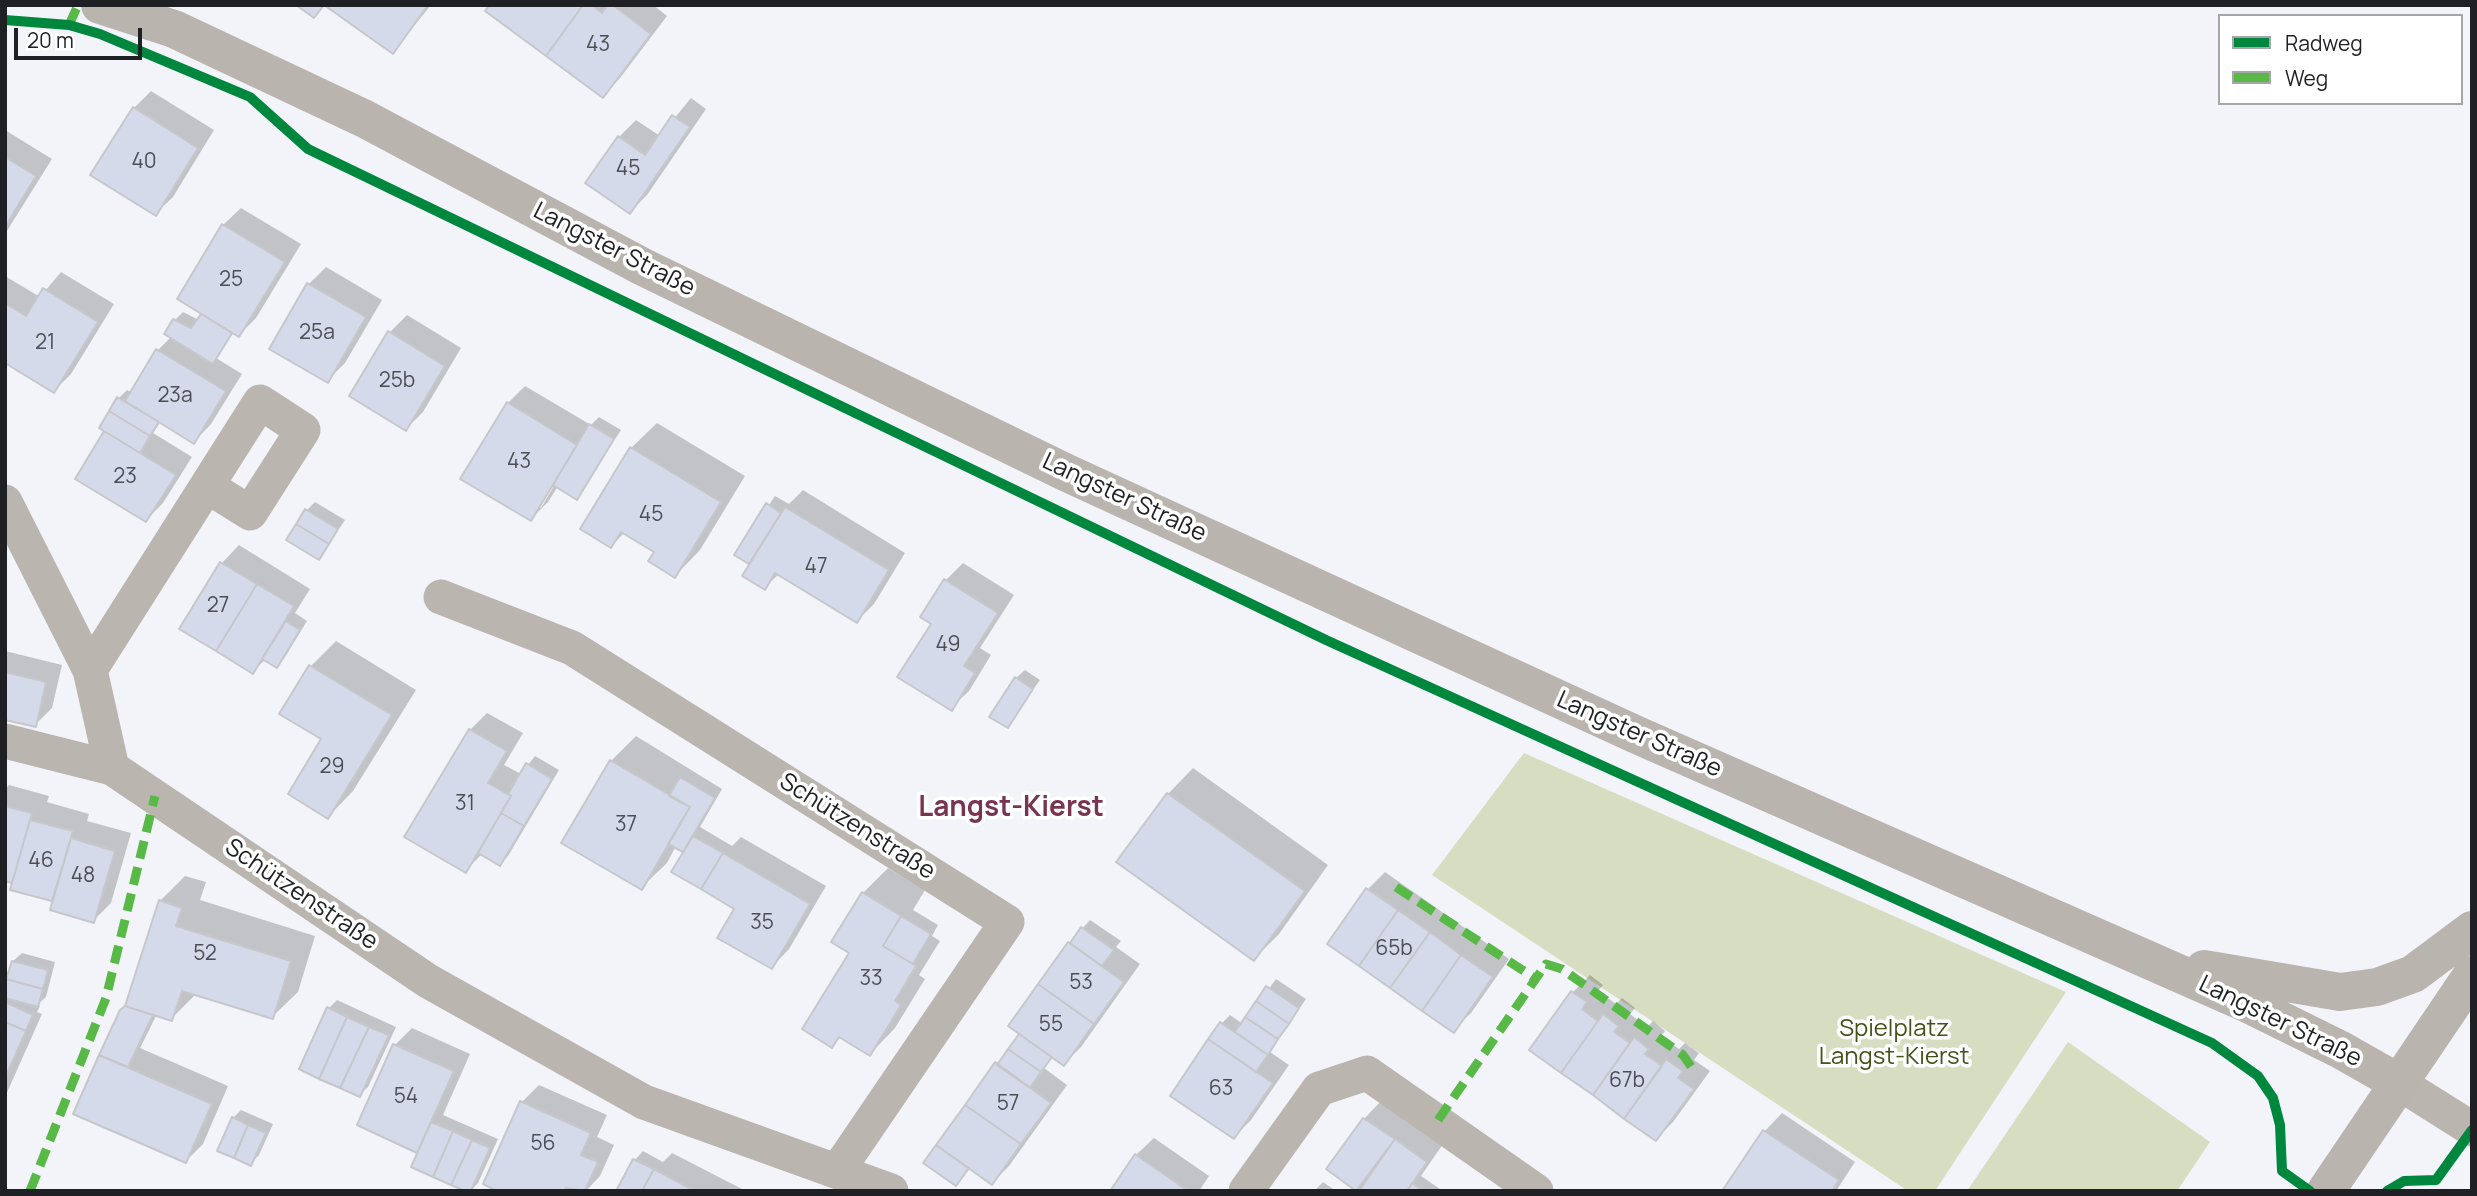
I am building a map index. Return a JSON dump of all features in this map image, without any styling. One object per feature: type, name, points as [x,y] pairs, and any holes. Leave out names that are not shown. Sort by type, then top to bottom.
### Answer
[{"type":"street","name":"Langster Straße","points":[[100,5],[173,29],[365,119],[643,267],[1067,473],[1637,735],[2161,965],[2341,1050],[2399,1083]]},
{"type":"street","points":[[90,670],[207,486]]},
{"type":"street","points":[[5,502],[90,670],[112,768]]},
{"type":"street","name":"Schützenstraße","points":[[441,597],[572,648],[1007,922],[838,1170]]},
{"type":"street","name":"Schützenstraße","points":[[5,741],[112,768],[428,981],[644,1102],[891,1191]]},
{"type":"street","name":"Langster Straße","points":[[2161,965],[2220,970],[2288,985],[2340,992],[2377,987],[2413,974],[2472,930]]},
{"type":"street","points":[[2326,1191],[2472,975]]},
{"type":"street","points":[[1246,1191],[1319,1089],[1367,1073],[1536,1191]]},
{"type":"street","points":[[2399,1083],[2472,1129]]},
{"type":"green space","name":"Spielplatz Langst-Kierst","points":[[1524,753],[2066,992],[1935,1191],[1908,1191],[1432,875]]},
{"type":"green space","points":[[2068,1042],[2210,1142],[2177,1191],[1967,1191]]},
{"type":"building","points":[[296,5],[324,5],[314,18]]},
{"type":"building","points":[[324,5],[428,5],[393,54]]},
{"type":"building","points":[[489,5],[583,5],[546,56],[485,11]]},
{"type":"building","points":[[583,5],[592,5],[602,13],[608,5],[613,5],[651,34],[603,98],[546,56]]},
{"type":"building","points":[[133,107],[198,148],[156,216],[90,175]]},
{"type":"building","points":[[672,115],[690,127],[630,214],[585,183],[618,136],[645,155]]},
{"type":"building","points":[[5,157],[36,176],[5,227]]},
{"type":"building","points":[[222,224],[285,262],[239,337],[177,299]]},
{"type":"building","points":[[307,283],[366,317],[328,383],[269,349]]},
{"type":"building","points":[[43,288],[98,322],[54,393],[5,363],[5,303],[26,316]]},
{"type":"building","points":[[201,314],[232,333],[213,364],[164,334],[173,319],[191,328]]},
{"type":"building","points":[[388,331],[445,366],[406,431],[349,396]]},
{"type":"building","points":[[156,349],[226,391],[194,444],[125,401]]},
{"type":"building","points":[[117,397],[159,422],[150,436],[109,411]]},
{"type":"building","points":[[507,402],[577,445],[531,521],[460,479]]},
{"type":"building","points":[[109,411],[150,436],[140,453],[99,428]]},
{"type":"building","points":[[589,424],[614,439],[577,500],[553,485]]},
{"type":"building","points":[[104,431],[176,475],[146,522],[75,479]]},
{"type":"building","points":[[630,447],[721,502],[675,578],[648,561],[654,552],[621,532],[611,548],[580,529]]},
{"type":"building","points":[[766,503],[781,513],[749,564],[734,555]]},
{"type":"building","points":[[785,507],[889,570],[857,623],[775,573],[765,590],[742,576]]},
{"type":"building","points":[[305,509],[338,529],[329,544],[296,524]]},
{"type":"building","points":[[296,524],[329,544],[319,560],[286,540]]},
{"type":"building","points":[[220,562],[257,584],[216,651],[179,629]]},
{"type":"building","points":[[944,579],[998,613],[964,666],[975,673],[952,711],[897,677],[931,624],[920,617]]},
{"type":"building","points":[[257,584],[294,606],[253,674],[216,651]]},
{"type":"building","points":[[286,621],[300,630],[277,668],[262,659]]},
{"type":"building","points":[[309,665],[392,715],[328,819],[288,794],[321,739],[279,714]]},
{"type":"building","points":[[5,672],[46,682],[36,727],[5,720]]},
{"type":"building","points":[[1015,677],[1033,689],[1008,728],[989,717]]},
{"type":"building","points":[[469,729],[507,751],[488,783],[511,796],[466,873],[404,837]]},
{"type":"building","points":[[610,760],[690,807],[642,890],[561,843]]},
{"type":"building","points":[[526,763],[552,779],[524,826],[501,813],[511,796],[508,794]]},
{"type":"building","points":[[680,777],[715,798],[683,852],[668,844],[690,807],[669,796]]},
{"type":"building","points":[[1167,793],[1305,891],[1254,961],[1116,862]]},
{"type":"building","points":[[5,806],[32,813],[12,883],[5,881]]},
{"type":"building","points":[[501,813],[524,826],[500,866],[478,853]]},
{"type":"building","points":[[30,820],[73,831],[52,901],[10,890]]},
{"type":"building","points":[[693,836],[723,853],[701,889],[671,872]]},
{"type":"building","points":[[71,838],[115,851],[94,923],[50,910]]},
{"type":"building","points":[[723,853],[810,904],[772,969],[717,938],[734,909],[701,889]]},
{"type":"building","points":[[1366,888],[1398,910],[1359,966],[1327,944]]},
{"type":"building","points":[[862,892],[901,916],[883,946],[916,966],[895,1001],[901,1005],[870,1056],[839,1037],[832,1048],[802,1029],[849,953],[831,942]]},
{"type":"building","points":[[159,900],[182,908],[176,926],[291,961],[273,1019],[182,991],[172,1021],[125,1006]]},
{"type":"building","points":[[1398,910],[1430,932],[1390,988],[1359,966]]},
{"type":"building","points":[[901,916],[931,934],[913,964],[883,946]]},
{"type":"building","points":[[1081,927],[1114,950],[1102,966],[1070,943]]},
{"type":"building","points":[[1430,932],[1461,955],[1422,1011],[1390,988]]},
{"type":"building","points":[[1068,942],[1124,982],[1094,1024],[1038,984]]},
{"type":"building","points":[[1461,955],[1493,977],[1454,1033],[1422,1011]]},
{"type":"building","points":[[12,961],[48,970],[43,989],[6,979]]},
{"type":"building","points":[[6,979],[43,989],[38,1007],[5,998]]},
{"type":"building","points":[[1038,984],[1094,1024],[1064,1066],[1008,1026]]},
{"type":"building","points":[[1266,986],[1299,1008],[1289,1024],[1256,1001]]},
{"type":"building","points":[[1571,991],[1587,1002],[1582,1009],[1598,1021],[1561,1073],[1529,1050]]},
{"type":"building","points":[[1256,1001],[1289,1024],[1278,1039],[1245,1017]]},
{"type":"building","points":[[5,1002],[33,1015],[26,1031],[5,1022]]},
{"type":"building","points":[[125,1006],[153,1015],[128,1067],[99,1055],[120,1010]]},
{"type":"building","points":[[327,1007],[347,1017],[319,1079],[299,1069]]},
{"type":"building","points":[[1603,1014],[1619,1026],[1614,1032],[1630,1043],[1593,1095],[1561,1073]]},
{"type":"building","points":[[347,1017],[369,1027],[340,1088],[319,1079]]},
{"type":"building","points":[[1245,1017],[1278,1039],[1268,1055],[1235,1032]]},
{"type":"building","points":[[5,1022],[26,1031],[6,1076],[5,1076]]},
{"type":"building","points":[[1220,1022],[1268,1055],[1256,1072],[1208,1039]]},
{"type":"building","points":[[369,1027],[389,1035],[360,1097],[340,1088]]},
{"type":"building","points":[[1019,1034],[1052,1057],[1041,1072],[1008,1049]]},
{"type":"building","points":[[1634,1037],[1649,1049],[1645,1054],[1662,1066],[1624,1119],[1593,1095]]},
{"type":"building","points":[[1208,1039],[1273,1083],[1234,1139],[1170,1096]]},
{"type":"building","points":[[393,1044],[454,1071],[417,1153],[357,1125]]},
{"type":"building","points":[[1008,1049],[1041,1072],[1030,1088],[997,1065]]},
{"type":"building","points":[[99,1055],[212,1104],[186,1163],[73,1114]]},
{"type":"building","points":[[1666,1059],[1683,1071],[1678,1078],[1694,1089],[1656,1141],[1624,1119]]},
{"type":"building","points":[[995,1062],[1051,1103],[1021,1144],[965,1105]]},
{"type":"building","points":[[520,1101],[591,1133],[581,1155],[598,1162],[585,1191],[566,1188],[564,1191],[497,1191],[483,1184]]},
{"type":"building","points":[[965,1105],[1021,1144],[992,1185],[936,1145]]},
{"type":"building","points":[[232,1117],[248,1125],[234,1158],[217,1151]]},
{"type":"building","points":[[1363,1118],[1395,1139],[1356,1191],[1326,1169]]},
{"type":"building","points":[[431,1122],[453,1131],[433,1177],[411,1167]]},
{"type":"building","points":[[248,1125],[266,1133],[251,1166],[234,1158]]},
{"type":"building","points":[[1763,1130],[1839,1180],[1832,1191],[1722,1191]]},
{"type":"building","points":[[453,1131],[472,1140],[451,1185],[433,1177]]},
{"type":"building","points":[[1395,1139],[1427,1162],[1407,1191],[1359,1191]]},
{"type":"building","points":[[472,1140],[490,1148],[471,1191],[465,1191],[451,1185]]},
{"type":"building","points":[[936,1145],[969,1168],[956,1186],[923,1163]]},
{"type":"building","points":[[1135,1154],[1188,1191],[1110,1191]]},
{"type":"building","points":[[633,1159],[654,1169],[642,1191],[616,1191]]},
{"type":"building","points":[[654,1169],[695,1191],[642,1191]]},
{"type":"building","points":[[1412,1183],[1423,1191],[1407,1191]]},
{"type":"marked path","points":[[69,25],[78,5]]},
{"type":"marked path","points":[[30,1191],[106,998],[155,796]]},
{"type":"marked path","points":[[1396,887],[1536,979]]},
{"type":"marked path","points":[[1438,1120],[1546,964],[1562,969],[1683,1055],[1695,1072]]},
{"type":"cycle path","points":[[5,20],[69,25],[100,34],[250,97],[308,149],[1326,640],[2212,1043],[2258,1076],[2273,1098],[2280,1125],[2282,1171],[2310,1191]]},
{"type":"cycle path","points":[[2387,1191],[2404,1181],[2436,1180],[2472,1130]]},
{"type":"district","name":"Langst-Kierst","points":[[1011,808]]}]
